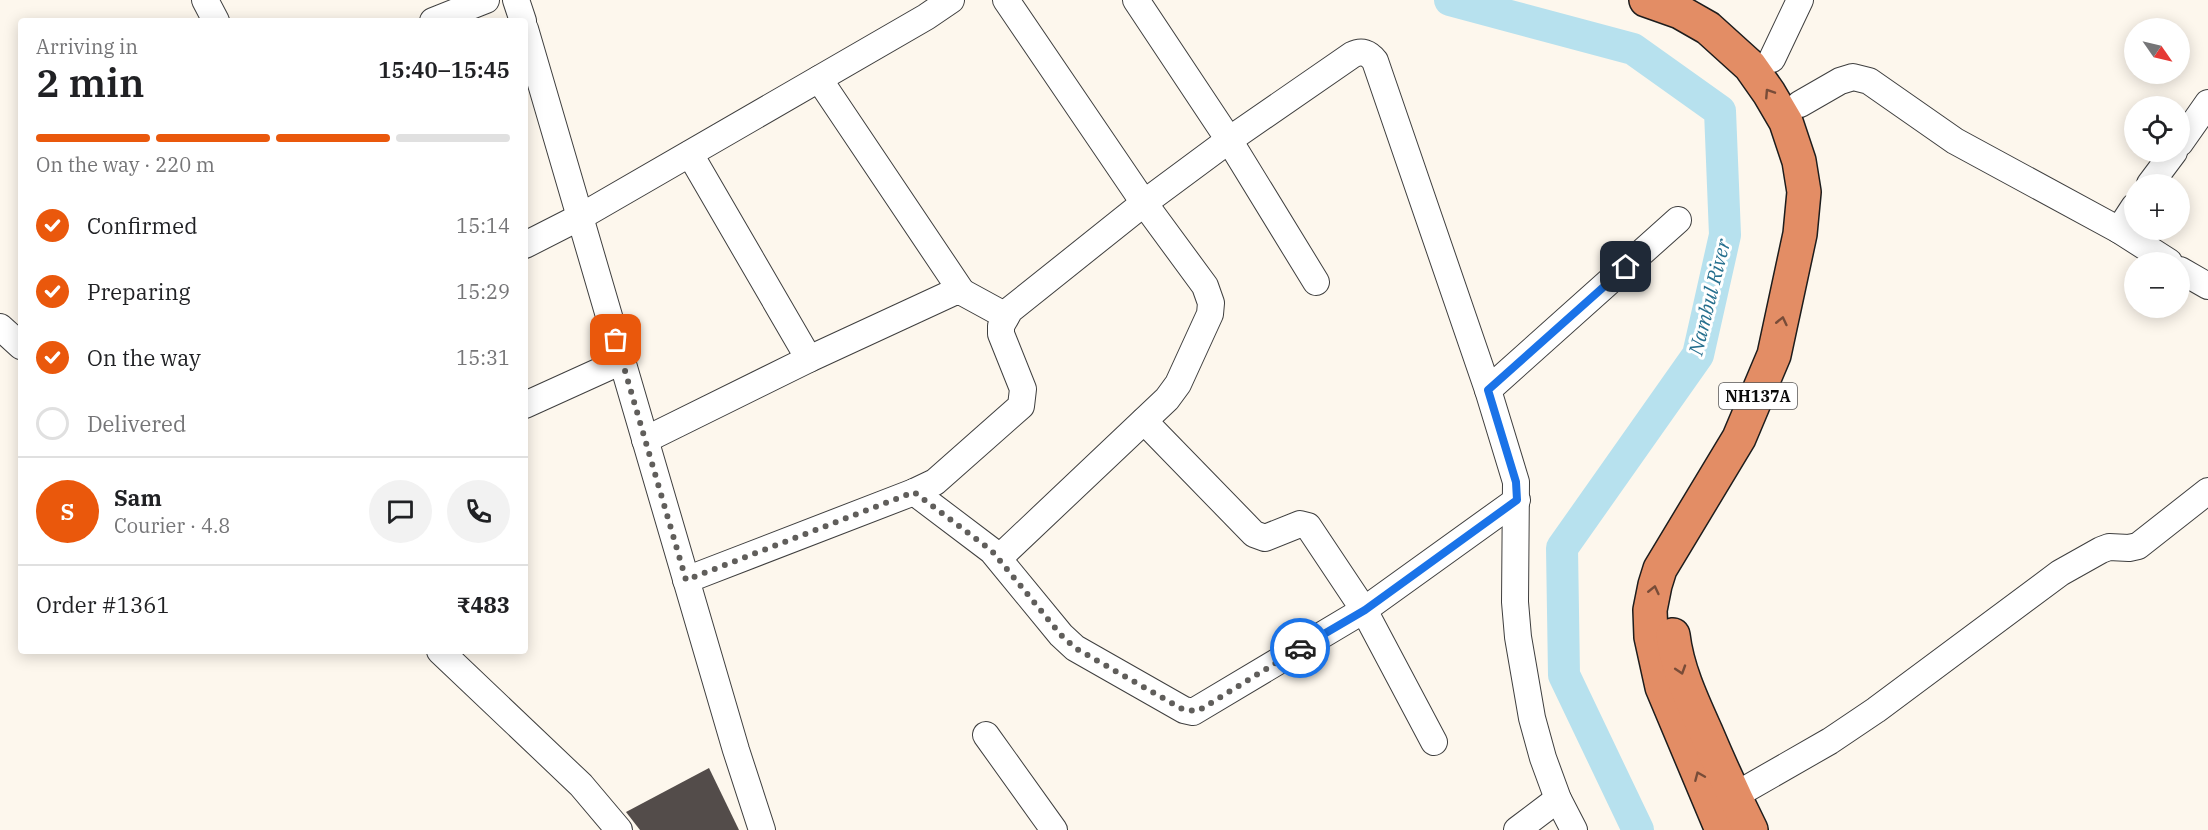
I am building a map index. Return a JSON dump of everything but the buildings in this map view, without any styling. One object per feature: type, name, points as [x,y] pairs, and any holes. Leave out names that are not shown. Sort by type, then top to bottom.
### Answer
[{"type":"highway","name":"NH137A","points":[[1646,0],[1688,4],[1726,17],[1754,38],[1782,72],[1800,104],[1813,136],[1824,191],[1821,240],[1800,342],[1773,417],[1689,556],[1676,593],[1671,622],[1674,647],[1689,693],[1751,830]]},
{"type":"highway","name":"NH137A","points":[[1688,4],[1708,28],[1749,66],[1769,93],[1789,132],[1799,161],[1804,192],[1800,234],[1774,355],[1739,438],[1660,569],[1650,610],[1651,637],[1662,687],[1722,830]]},
{"type":"street","points":[[205,0],[214,18]]},
{"type":"street","points":[[441,18],[486,0]]},
{"type":"street","points":[[516,0],[522,18]]},
{"type":"street","points":[[528,243],[580,217],[690,154],[926,17],[951,0]]},
{"type":"street","points":[[999,558],[1144,421],[1178,384],[1210,314],[1211,303],[1205,286],[1144,203],[1006,0]]},
{"type":"street","points":[[1136,0],[1229,140],[1317,282]]},
{"type":"street","points":[[1772,59],[1800,0]]},
{"type":"street","points":[[528,39],[735,750],[762,830]]},
{"type":"street","points":[[686,580],[935,482],[1021,406],[1023,390],[1001,334],[1001,326],[1010,310],[1144,203],[1229,140],[1352,55],[1358,52],[1366,53],[1375,61],[1488,390],[1516,482],[1515,602],[1518,637],[1532,718],[1543,758],[1558,799],[1574,830]]},
{"type":"street","points":[[1800,104],[1840,81],[1853,77],[1869,81],[1955,141],[2119,230],[2153,252]]},
{"type":"street","points":[[819,79],[962,292],[1006,316]]},
{"type":"street","points":[[2190,129],[2208,103]]},
{"type":"street","points":[[690,154],[809,359]]},
{"type":"street","points":[[1488,390],[1678,220]]},
{"type":"street","points":[[2119,230],[2124,222]]},
{"type":"street","points":[[2190,275],[2207,284]]},
{"type":"street","points":[[645,440],[809,359],[954,292],[962,292]]},
{"type":"street","points":[[528,404],[622,361]]},
{"type":"street","points":[[1144,421],[1254,534],[1265,538],[1300,524],[1308,526],[1365,610],[1434,742]]},
{"type":"street","points":[[914,492],[984,543],[999,558],[1061,635],[1075,648],[1184,710],[1193,712],[1365,610],[1517,500]]},
{"type":"street","points":[[1734,796],[1830,741],[1876,710],[2060,573],[2109,547],[2138,546],[2208,492]]},
{"type":"street","points":[[443,654],[581,785],[619,830]]},
{"type":"street","points":[[986,735],[1054,830]]},
{"type":"street","points":[[1517,830],[1558,799]]},
{"type":"waterway","name":"Nambul River","points":[[1450,0],[1633,49],[1720,111],[1725,235],[1698,355],[1562,548],[1564,675],[1638,830]]},
{"type":"way so far","points":[[616,340],[686,580],[914,492],[984,543],[999,558],[1061,635],[1075,648],[1184,710],[1198,711],[1300,648]]},
{"type":"route","points":[[1300,648],[1365,610],[1517,500],[1516,482],[1488,390],[1626,267]]}]
